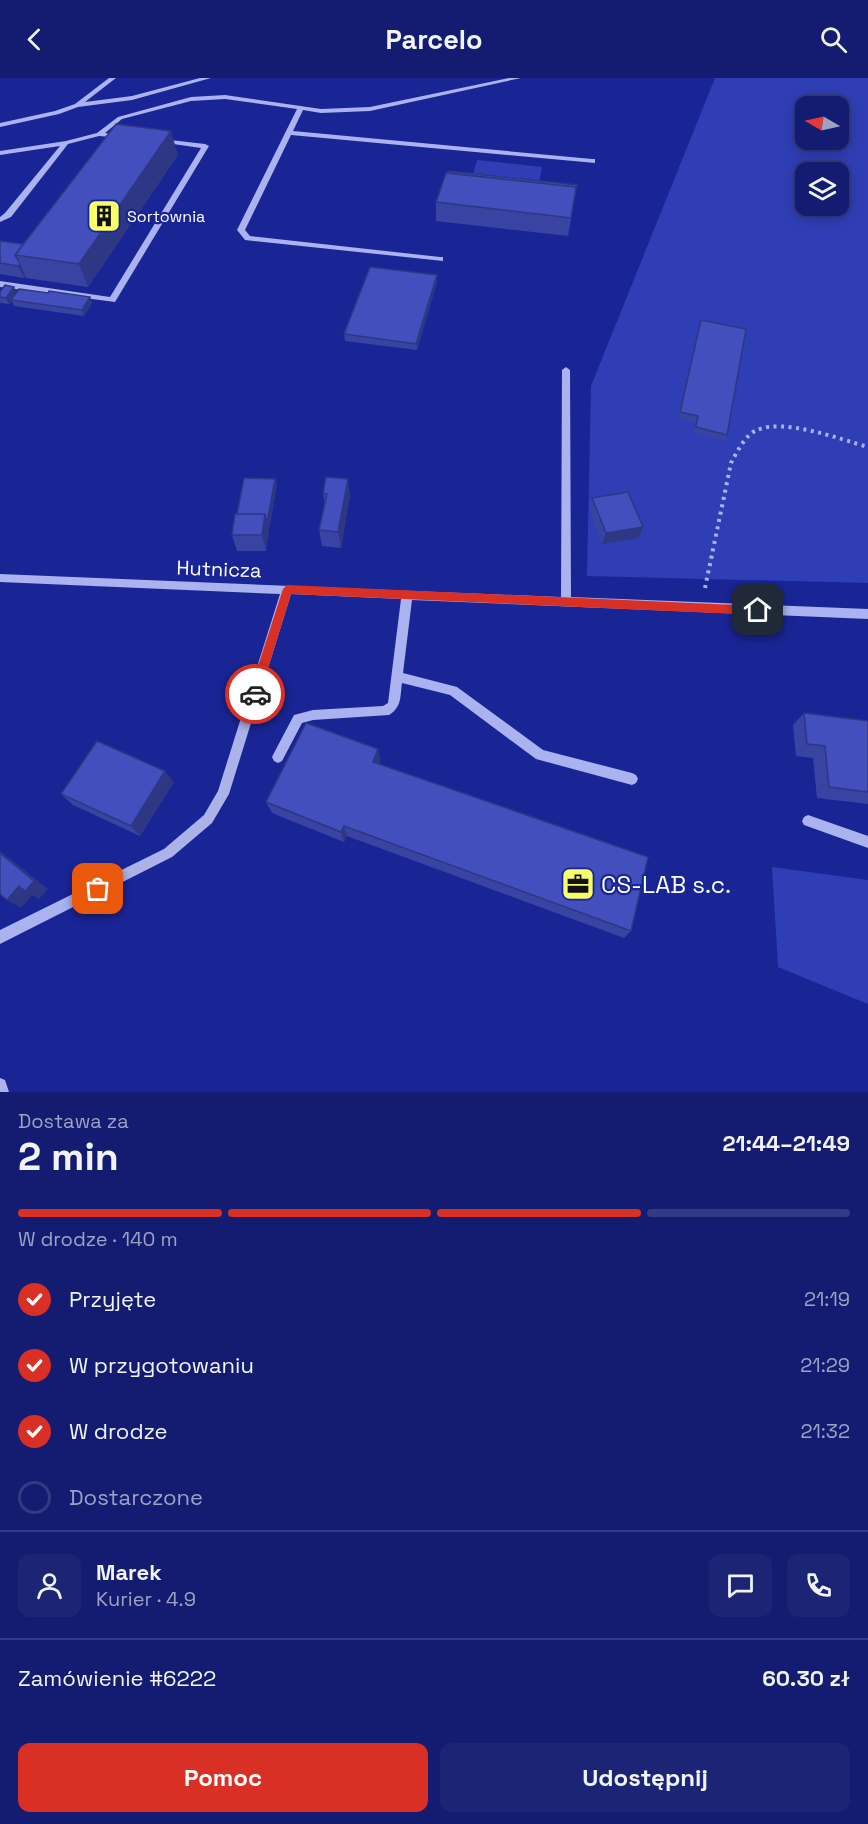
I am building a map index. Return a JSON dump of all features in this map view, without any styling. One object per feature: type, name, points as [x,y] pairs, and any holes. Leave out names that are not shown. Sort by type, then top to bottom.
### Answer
[{"type":"street","points":[[78,105],[113,78]]},
{"type":"street","points":[[0,125],[57,113],[78,105],[132,98],[208,78]]},
{"type":"street","points":[[99,134],[120,118],[191,99],[225,97],[321,111],[370,109],[518,78]]},
{"type":"street","points":[[301,108],[241,230],[248,238],[440,259]]},
{"type":"street","points":[[289,133],[592,161]]},
{"type":"street","points":[[0,153],[66,143],[99,134],[134,138]]},
{"type":"street","points":[[0,284],[112,300],[205,146],[146,140]]},
{"type":"street","points":[[0,219],[8,215],[66,143]]},
{"type":"street","points":[[0,210],[20,201]]},
{"type":"street","points":[[566,370],[566,602]]},
{"type":"street","name":"Hutnicza","points":[[0,578],[868,614]]},
{"type":"street","points":[[0,937],[168,853],[208,819],[223,794],[287,589]]},
{"type":"street","points":[[278,756],[298,719],[313,715],[385,711],[393,706],[407,595]]},
{"type":"street","points":[[397,677],[453,691],[540,755],[632,779]]},
{"type":"street","points":[[808,821],[868,842]]},
{"type":"street","points":[[0,1085],[2,1092]]},
{"type":"path","points":[[700,608],[730,463],[741,445],[757,430],[792,426],[868,447]]},
{"type":"shaded area","points":[[715,78],[868,78],[868,583],[587,576],[591,386]]},
{"type":"shaded area","points":[[477,160],[542,167],[537,193],[470,186]]},
{"type":"shaded area","points":[[772,867],[868,880],[868,1004],[778,967]]},
{"type":"building","points":[[116,124],[171,131],[79,264],[15,255]]},
{"type":"building","points":[[448,171],[577,185],[575,193],[576,187],[448,173]]},
{"type":"building","points":[[446,173],[576,187],[571,218],[436,202]]},
{"type":"building","points":[[0,241],[23,244],[15,255],[20,264],[18,266],[0,263]]},
{"type":"building","points":[[370,267],[437,275],[416,344],[344,334]]},
{"type":"building","points":[[5,285],[14,287],[6,298],[0,297],[0,292]]},
{"type":"building","points":[[19,289],[90,297],[82,310],[11,300]]},
{"type":"building","points":[[701,320],[746,329],[727,435],[696,427],[698,416],[680,412]]},
{"type":"building","points":[[326,477],[348,479],[338,532],[319,530],[327,494],[323,494]]},
{"type":"building","points":[[244,478],[275,479],[267,523],[265,514],[237,514]]},
{"type":"building","points":[[628,492],[643,527],[606,533],[592,498]]},
{"type":"building","points":[[235,514],[265,514],[262,535],[232,535]]},
{"type":"building","points":[[804,713],[868,721],[868,792],[829,787],[825,746],[807,744]]},
{"type":"building","points":[[306,723],[378,749],[373,762],[648,857],[631,931],[344,826],[341,832],[266,802]]},
{"type":"building","points":[[97,741],[165,771],[131,826],[61,794]]},
{"type":"building","points":[[0,853],[34,881],[25,891],[19,886],[7,900],[0,894]]},
{"type":"way so far","points":[[98,889],[168,853],[208,819],[223,794],[255,694]]},
{"type":"place","name":"Sortownia","points":[[104,216]]},
{"type":"place","name":"CS-LAB s.c.","points":[[578,884]]},
{"type":"route","points":[[255,694],[287,589],[758,610]]}]
